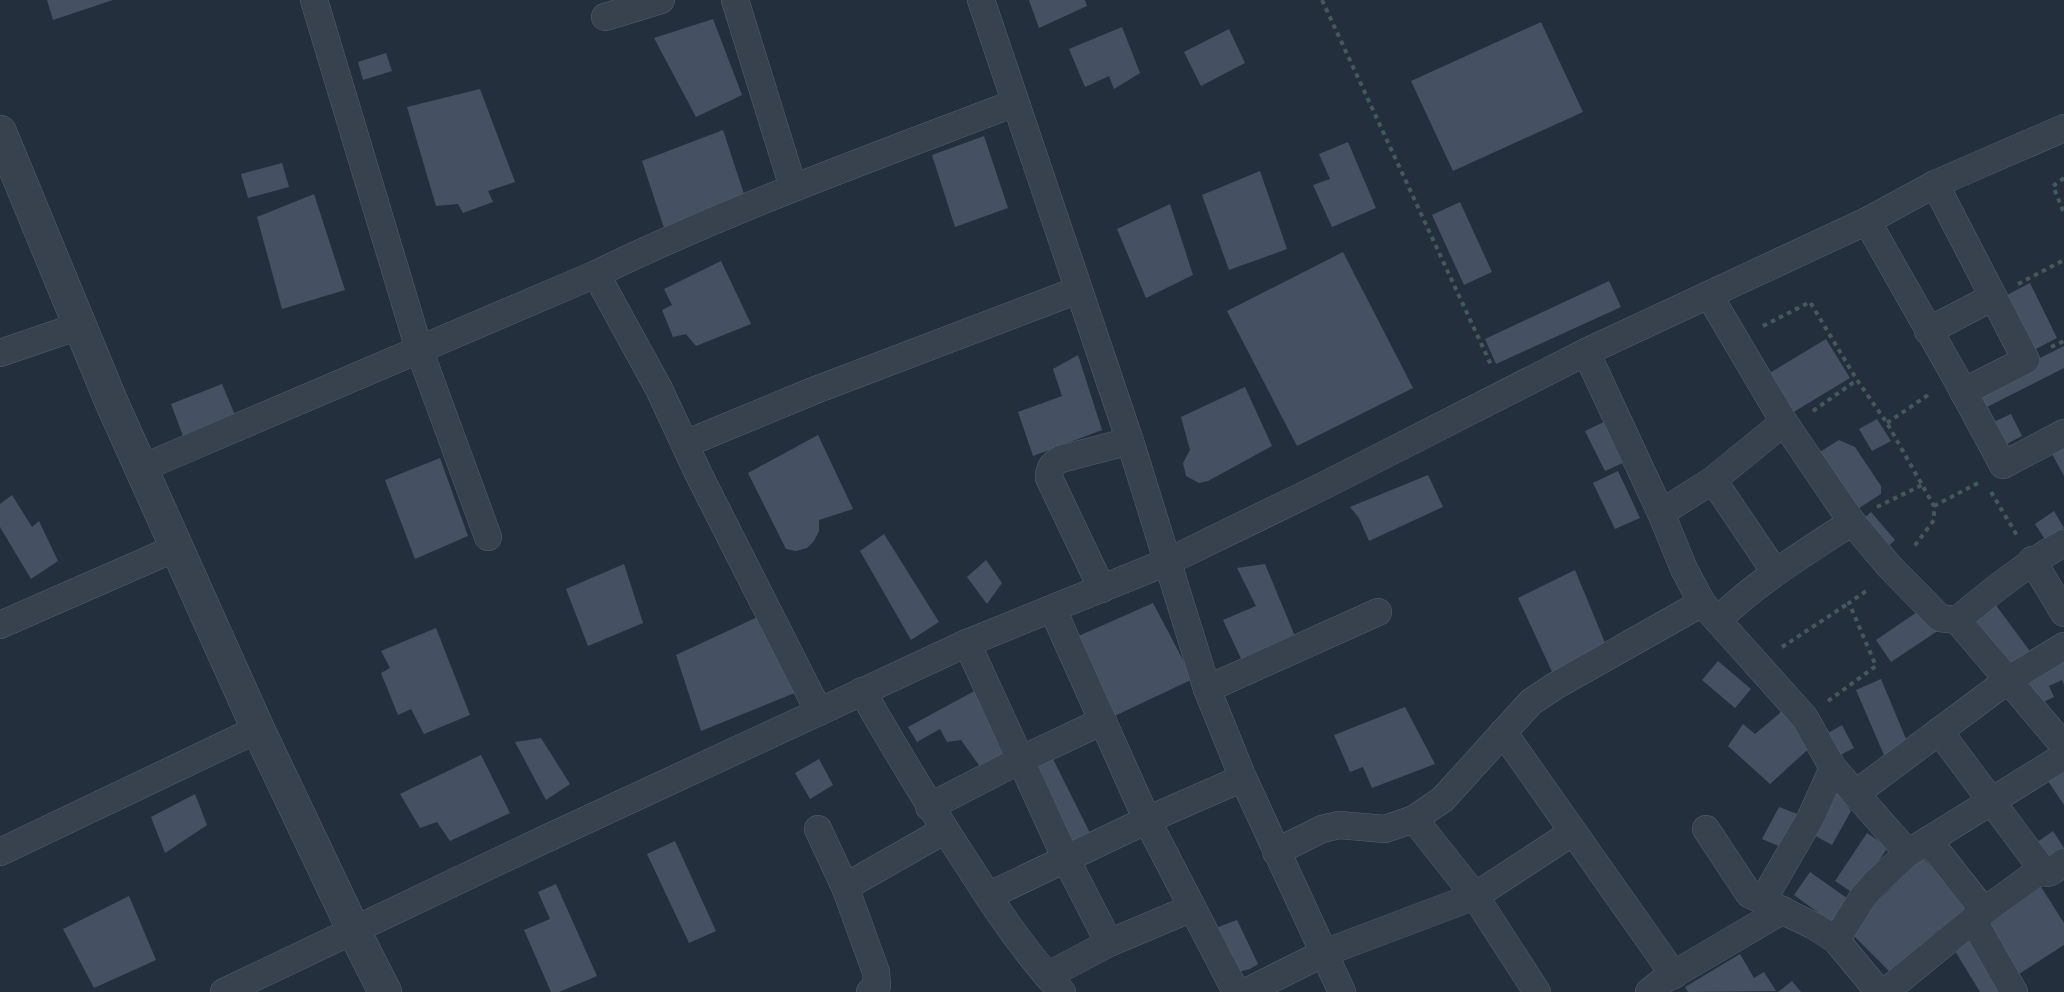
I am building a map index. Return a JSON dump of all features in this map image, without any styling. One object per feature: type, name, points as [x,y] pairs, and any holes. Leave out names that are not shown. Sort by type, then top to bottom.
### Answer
[{"type":"street","points":[[314,0],[419,350],[488,537]]},
{"type":"street","points":[[605,17],[661,0]]},
{"type":"street","points":[[735,0],[793,187]]},
{"type":"street","points":[[981,0],[1130,441],[1207,689],[1243,778],[1341,992]]},
{"type":"street","points":[[142,468],[596,274],[659,244],[793,187],[1015,104]]},
{"type":"street","points":[[224,992],[352,929],[967,643],[1167,562],[1323,486],[1586,352],[1867,220],[1935,184],[2064,128]]},
{"type":"street","points":[[0,132],[79,326],[258,729],[352,929],[385,992]]},
{"type":"street","points":[[1935,184],[2026,360],[1959,384]]},
{"type":"street","points":[[1867,220],[1959,384],[1993,473],[2064,434]]},
{"type":"street","points":[[596,274],[658,389],[819,712]]},
{"type":"street","points":[[685,444],[813,391],[1078,290]]},
{"type":"street","points":[[1709,295],[1786,425],[1852,522],[1889,566],[1940,618],[1957,620],[2064,746]]},
{"type":"street","points":[[1928,331],[1994,297]]},
{"type":"street","points":[[0,353],[79,326]]},
{"type":"street","points":[[1586,352],[1661,513],[1684,569],[1710,611],[1805,718],[1833,768],[1855,794],[1918,846],[1978,915],[2014,992]]},
{"type":"street","points":[[1661,513],[1713,480],[1786,425]]},
{"type":"street","points":[[1102,589],[1049,478],[1049,469],[1061,459],[1130,441]]},
{"type":"street","points":[[1713,480],[1775,572]]},
{"type":"street","points":[[1276,852],[1322,829],[1339,825],[1385,829],[1414,819],[1443,799],[1531,702],[1548,690],[1710,611],[1731,607],[1775,572],[1852,522]]},
{"type":"street","points":[[1957,620],[2032,560],[2064,543]]},
{"type":"street","points":[[0,625],[178,547]]},
{"type":"street","points":[[2032,560],[2064,613]]},
{"type":"street","points":[[1053,610],[1147,820],[1236,992]]},
{"type":"street","points":[[1207,689],[1378,612]]},
{"type":"street","points":[[967,643],[1066,859],[1109,944]]},
{"type":"street","points":[[1855,794],[2008,680],[2064,646]]},
{"type":"street","points":[[862,692],[929,807],[1015,936],[1054,984],[1109,944],[1192,908]]},
{"type":"street","points":[[929,807],[1020,760],[1103,721]]},
{"type":"street","points":[[0,852],[258,729]]},
{"type":"street","points":[[1885,992],[1978,915],[2053,866],[1991,801],[1939,731]]},
{"type":"street","points":[[1503,732],[1573,832],[1664,985],[1773,905],[1833,768]]},
{"type":"street","points":[[1836,940],[1863,897],[1875,883],[1918,846],[2064,756]]},
{"type":"street","points":[[988,896],[1147,820],[1243,778]]},
{"type":"street","points":[[1414,819],[1475,896],[1537,992]]},
{"type":"street","points":[[818,829],[845,887],[876,972],[877,986],[870,992]]},
{"type":"street","points":[[1706,829],[1749,894],[1815,926],[1836,940],[1879,992]]},
{"type":"street","points":[[845,887],[945,830]]},
{"type":"street","points":[[1246,992],[1324,953],[1475,896],[1573,832]]},
{"type":"path","points":[[1322,0],[1504,394]]},
{"type":"path","points":[[2064,178],[2053,186],[2064,213]]},
{"type":"path","points":[[1994,297],[2064,260]]},
{"type":"path","points":[[1735,340],[1810,302],[1857,380],[1887,423],[1934,506],[1934,520],[1896,572],[1757,663]]},
{"type":"path","points":[[1786,425],[1857,380]]},
{"type":"path","points":[[1887,423],[1959,384]]},
{"type":"path","points":[[1934,506],[1993,473],[2032,560]]},
{"type":"path","points":[[1852,522],[1922,485]]},
{"type":"path","points":[[1805,718],[1876,666],[1849,603]]},
{"type":"building","points":[[47,0],[113,0],[53,20]]},
{"type":"building","points":[[1029,0],[1085,0],[1087,6],[1039,28]]},
{"type":"building","points":[[713,19],[742,95],[696,117],[654,38]]},
{"type":"building","points":[[1541,22],[1583,112],[1453,171],[1411,81]]},
{"type":"building","points":[[1122,27],[1140,73],[1114,89],[1109,76],[1085,87],[1069,49]]},
{"type":"building","points":[[1229,29],[1245,63],[1201,86],[1184,52]]},
{"type":"building","points":[[386,53],[392,71],[363,80],[358,62]]},
{"type":"building","points":[[480,89],[515,182],[488,191],[493,202],[463,213],[458,204],[436,206],[407,107]]},
{"type":"building","points":[[723,130],[744,194],[666,234],[642,161]]},
{"type":"building","points":[[984,136],[1008,208],[955,227],[932,155]]},
{"type":"building","points":[[1348,142],[1376,208],[1332,227],[1313,185],[1330,179],[1319,154]]},
{"type":"building","points":[[282,163],[289,187],[248,198],[241,174]]},
{"type":"building","points":[[1260,171],[1287,249],[1229,270],[1202,195]]},
{"type":"building","points":[[314,194],[345,290],[282,309],[257,217]]},
{"type":"building","points":[[1460,202],[1492,272],[1464,285],[1432,215]]},
{"type":"building","points":[[1170,204],[1193,275],[1146,298],[1117,229]]},
{"type":"building","points":[[1343,252],[1413,388],[1297,446],[1227,311]]},
{"type":"building","points":[[721,261],[751,324],[696,346],[686,334],[673,337],[662,310],[672,305],[664,289]]},
{"type":"building","points":[[1609,281],[1621,307],[1496,364],[1485,339]]},
{"type":"building","points":[[2030,283],[2057,338],[2028,353],[2001,298]]},
{"type":"building","points":[[1826,339],[1850,378],[1787,416],[1763,377]]},
{"type":"building","points":[[2064,346],[2064,368],[1981,410],[1972,392]]},
{"type":"building","points":[[1078,355],[1102,430],[1033,456],[1018,412],[1062,396],[1053,369]]},
{"type":"building","points":[[222,384],[235,415],[183,436],[171,404]]},
{"type":"building","points":[[1245,387],[1272,446],[1208,481],[1199,483],[1186,476],[1183,463],[1190,450],[1181,417]]},
{"type":"building","points":[[2011,414],[2022,436],[2001,447],[1989,424]]},
{"type":"building","points":[[1877,419],[1891,441],[1872,451],[1859,429]]},
{"type":"building","points":[[1608,420],[1627,461],[1605,471],[1585,431]]},
{"type":"building","points":[[818,435],[853,509],[819,520],[819,531],[807,548],[796,551],[786,549],[748,473]]},
{"type":"building","points":[[1839,440],[1855,447],[1881,486],[1881,494],[1853,512],[1815,455]]},
{"type":"building","points":[[2064,445],[2064,476],[2051,452]]},
{"type":"building","points":[[440,458],[468,536],[415,559],[385,480]]},
{"type":"building","points":[[1618,471],[1640,518],[1615,529],[1593,483]]},
{"type":"building","points":[[1428,475],[1443,507],[1369,541],[1359,518],[1350,507]]},
{"type":"building","points":[[12,495],[32,527],[39,521],[58,561],[31,579],[0,527],[0,504]]},
{"type":"building","points":[[2054,511],[2064,528],[2046,541],[2035,524]]},
{"type":"building","points":[[1871,512],[1895,540],[1882,552],[1858,524]]},
{"type":"building","points":[[884,534],[939,622],[911,640],[860,551]]},
{"type":"building","points":[[986,560],[1002,583],[987,604],[967,577]]},
{"type":"building","points":[[624,564],[643,623],[588,646],[566,589]]},
{"type":"building","points":[[1265,564],[1297,641],[1244,665],[1223,620],[1256,606],[1237,568]]},
{"type":"building","points":[[1575,570],[1608,650],[1553,674],[1518,598]]},
{"type":"building","points":[[1153,603],[1193,679],[1106,720],[1074,638]]},
{"type":"building","points":[[1995,604],[2032,654],[2011,669],[1974,619]]},
{"type":"building","points":[[1923,608],[1939,630],[1891,662],[1876,640]]},
{"type":"building","points":[[764,614],[797,692],[701,731],[676,655]]},
{"type":"building","points":[[436,628],[470,715],[424,734],[411,709],[398,715],[381,673],[390,668],[381,651]]},
{"type":"building","points":[[2064,653],[2064,685],[2062,680],[2049,686],[2054,697],[2039,704],[2024,673]]},
{"type":"building","points":[[1718,661],[1751,689],[1735,708],[1702,680]]},
{"type":"building","points":[[1881,679],[1911,751],[1887,762],[1856,690]]},
{"type":"building","points":[[978,689],[1017,757],[983,771],[961,740],[947,742],[940,729],[917,742],[908,727]]},
{"type":"building","points":[[1405,707],[1435,764],[1372,788],[1363,767],[1350,772],[1334,735]]},
{"type":"building","points":[[1787,707],[1815,743],[1770,784],[1728,746],[1743,724],[1755,734]]},
{"type":"building","points":[[1842,725],[1854,748],[1834,758],[1823,736]]},
{"type":"building","points":[[541,738],[570,784],[546,800],[515,742]]},
{"type":"building","points":[[481,755],[510,813],[450,841],[437,822],[420,828],[400,794]]},
{"type":"building","points":[[1051,755],[1093,839],[1065,851],[1029,769]]},
{"type":"building","points":[[819,759],[833,785],[810,799],[795,773]]},
{"type":"building","points":[[2064,766],[2064,805],[2046,778]]},
{"type":"building","points":[[1835,789],[1851,811],[1832,845],[1810,833]]},
{"type":"building","points":[[195,794],[207,825],[165,853],[151,817]]},
{"type":"building","points":[[1779,807],[1808,818],[1790,851],[1762,839]]},
{"type":"building","points":[[2053,831],[2064,848],[2048,859],[2036,843]]},
{"type":"building","points":[[1867,833],[1888,847],[1856,895],[1835,881]]},
{"type":"building","points":[[675,841],[716,931],[689,943],[647,854]]},
{"type":"building","points":[[1922,857],[1973,909],[1945,937],[1938,930],[1893,975],[1848,930]]},
{"type":"building","points":[[1810,872],[1851,901],[1834,924],[1794,895]]},
{"type":"building","points":[[2036,879],[2064,923],[2064,945],[2019,974],[1981,914]]},
{"type":"building","points":[[556,884],[597,976],[559,992],[551,992],[524,930],[550,919],[538,892]]},
{"type":"building","points":[[129,896],[156,960],[94,988],[63,929]]},
{"type":"building","points":[[1237,920],[1258,964],[1250,969],[1234,973],[1213,929]]},
{"type":"building","points":[[1971,935],[2006,992],[1980,992],[1952,946]]},
{"type":"building","points":[[1740,954],[1754,978],[1764,972],[1776,991],[1688,992],[1685,987]]},
{"type":"building","points":[[1792,981],[1801,992],[1778,992]]}]
